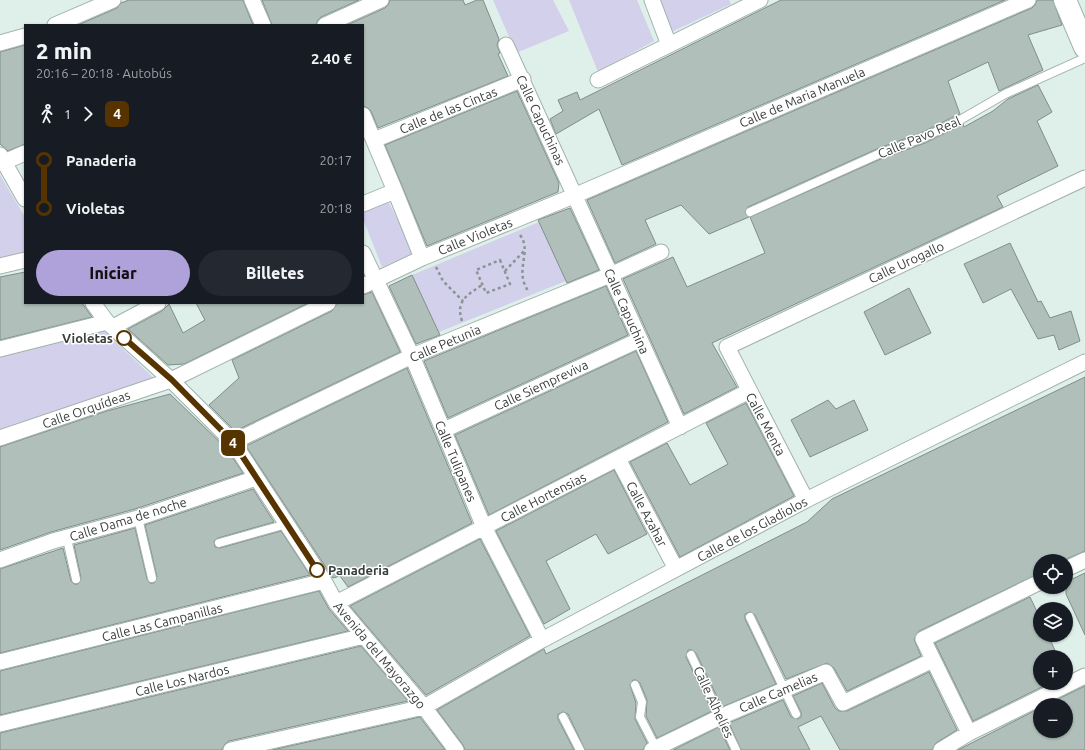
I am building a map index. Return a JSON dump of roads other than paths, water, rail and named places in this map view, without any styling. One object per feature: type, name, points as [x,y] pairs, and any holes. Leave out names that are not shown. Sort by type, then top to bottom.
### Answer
[{"type":"street","points":[[57,24],[113,0]]},
{"type":"street","points":[[252,0],[263,24]]},
{"type":"street","points":[[327,24],[381,0]]},
{"type":"street","points":[[652,0],[669,45]]},
{"type":"street","points":[[598,80],[760,0]]},
{"type":"street","name":"Calle de Maria Manuela","points":[[576,195],[1028,0]]},
{"type":"street","points":[[1065,0],[1085,47]]},
{"type":"street","points":[[0,43],[24,36]]},
{"type":"street","name":"Calle Capuchinas","points":[[506,45],[576,195]]},
{"type":"street","name":"Calle de las Cintas","points":[[374,140],[523,79]]},
{"type":"street","points":[[364,117],[422,258]]},
{"type":"street","points":[[24,153],[2,158],[24,197]]},
{"type":"street","name":"Calle Urogallo","points":[[727,347],[1085,178]]},
{"type":"street","points":[[364,204],[394,191]]},
{"type":"street","name":"Calle Violetas","points":[[369,283],[422,258],[576,195]]},
{"type":"street","name":"Calle Capuchina","points":[[576,195],[610,276],[680,427]]},
{"type":"street","name":"Calle Petunia","points":[[233,442],[412,356],[610,276],[661,252]]},
{"type":"street","points":[[364,258],[369,283]]},
{"type":"street","points":[[0,266],[24,260]]},
{"type":"street","name":"Calle Tulipanes","points":[[369,283],[412,356],[484,527],[542,640]]},
{"type":"street","name":"Avenida del Mayorazgo","points":[[93,304],[110,325],[172,380],[233,442],[324,581],[336,603],[424,707],[456,750]]},
{"type":"street","points":[[0,348],[110,325],[156,304]]},
{"type":"street","points":[[172,380],[326,304]]},
{"type":"street","name":"Calle Siempreviva","points":[[444,430],[639,340]]},
{"type":"street","name":"Calle Menta","points":[[727,347],[806,500]]},
{"type":"street","name":"Calle de los Gladiolos","points":[[231,750],[424,707],[542,640],[806,500],[1085,362]]},
{"type":"street","name":"Calle Orquídeas","points":[[0,438],[172,380]]},
{"type":"street","name":"Calle Hortensias","points":[[336,603],[749,391]]},
{"type":"street","name":"Calle Azahar","points":[[618,459],[676,569]]},
{"type":"street","name":"Calle Dama de noche","points":[[0,560],[53,542],[138,518],[256,478]]},
{"type":"street","points":[[1073,566],[1085,560]]},
{"type":"street","name":"Calle Las Campanillas","points":[[0,662],[324,581]]},
{"type":"street","points":[[969,733],[923,639],[1033,585]]},
{"type":"street","name":"Calle Los Nardos","points":[[0,724],[364,636]]},
{"type":"street","name":"Calle Camelias","points":[[654,749],[720,717],[826,672],[843,703],[933,660]]},
{"type":"street","points":[[941,750],[969,733],[1085,676]]},
{"type":"lane","name":"Calle Pavo Real","points":[[750,212],[882,153],[924,138],[960,120],[1005,94],[1085,58]]},
{"type":"lane","points":[[138,518],[152,578]]},
{"type":"lane","points":[[219,543],[287,524]]},
{"type":"lane","points":[[67,539],[76,579]]},
{"type":"lane","points":[[750,617],[796,714]]},
{"type":"lane","name":"Calle Alhelíes","points":[[691,654],[736,750]]},
{"type":"lane","points":[[635,685],[642,702],[640,717],[654,749]]},
{"type":"lane","points":[[563,717],[580,750]]},
{"type":"place","name":"Violetas","points":[[124,338]]},
{"type":"place","name":"Panaderia","points":[[317,570]]}]
